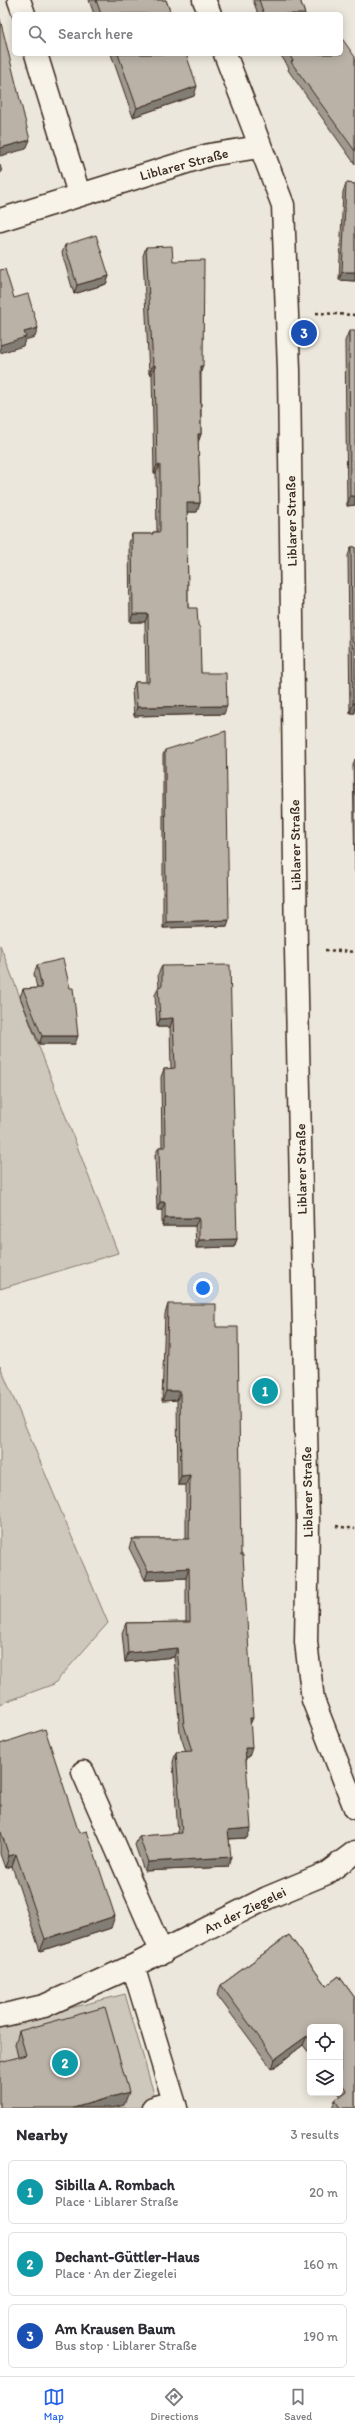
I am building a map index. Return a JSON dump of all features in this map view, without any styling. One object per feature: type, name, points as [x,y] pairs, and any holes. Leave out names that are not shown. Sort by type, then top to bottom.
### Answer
[{"type":"street","points":[[20,0],[23,12]]},
{"type":"street","points":[[204,0],[209,12]]},
{"type":"street","points":[[37,56],[79,194]]},
{"type":"street","points":[[226,56],[259,147]]},
{"type":"street","name":"Liblarer Straße","points":[[0,220],[79,194],[209,155],[259,147],[273,177],[283,205],[287,312],[296,949],[308,1516],[306,1642],[313,1700],[355,1808]]},
{"type":"street","points":[[83,1772],[162,1953]]},
{"type":"street","name":"An der Ziegelei","points":[[0,2016],[44,2006],[134,1966],[267,1898],[326,1873],[355,1852]]},
{"type":"street","points":[[134,1966],[175,2105],[154,2108]]},
{"type":"path","points":[[287,312],[355,315]]},
{"type":"shaded area","points":[[0,945],[118,1253],[0,1289]]},
{"type":"shaded area","points":[[0,1366],[108,1623],[54,1684],[0,1704]]},
{"type":"shaded area","points":[[125,1994],[158,2108],[0,2108],[0,2026]]},
{"type":"building","points":[[96,0],[166,0],[170,12],[100,12]]},
{"type":"building","points":[[259,0],[300,0],[304,12],[263,12]]},
{"type":"building","points":[[0,19],[30,140],[0,148]]},
{"type":"building","points":[[343,40],[355,57],[355,151],[291,62],[293,61],[290,56],[343,56]]},
{"type":"building","points":[[119,56],[187,56],[197,86],[137,108]]},
{"type":"building","points":[[346,183],[355,184],[355,272],[342,272]]},
{"type":"building","points":[[96,235],[109,276],[77,285],[65,245]]},
{"type":"building","points":[[172,246],[173,261],[204,260],[203,366],[200,366],[201,434],[198,434],[200,503],[187,503],[188,608],[197,608],[198,625],[200,628],[201,673],[226,673],[227,706],[137,707],[135,682],[149,682],[148,614],[133,614],[132,534],[153,534],[153,532],[160,532],[160,465],[157,465],[155,365],[153,365],[146,247]]},
{"type":"building","points":[[5,269],[14,298],[28,294],[38,328],[24,332],[26,337],[0,345],[0,270]]},
{"type":"building","points":[[349,331],[355,331],[355,496],[350,496]]},
{"type":"building","points":[[351,547],[355,547],[355,703],[353,703]]},
{"type":"building","points":[[226,731],[229,920],[166,922],[165,750]]},
{"type":"building","points":[[63,959],[70,988],[73,988],[78,1036],[42,1036],[23,989],[42,988],[37,965]]},
{"type":"building","points":[[230,965],[237,1239],[199,1240],[199,1218],[165,1218],[165,1202],[160,1202],[159,1147],[165,1147],[164,1069],[175,1068],[173,1018],[160,1019],[158,987],[162,986],[162,966]]},
{"type":"building","points":[[168,1304],[216,1304],[216,1327],[238,1327],[241,1555],[243,1555],[253,1718],[250,1718],[252,1748],[245,1748],[251,1828],[228,1830],[231,1857],[148,1862],[139,1836],[182,1833],[176,1752],[192,1751],[184,1725],[177,1648],[128,1653],[126,1623],[190,1622],[189,1568],[148,1571],[132,1539],[189,1539],[190,1475],[181,1476],[180,1391],[166,1391]]},
{"type":"building","points":[[45,1729],[79,1833],[87,1831],[115,1916],[45,1939],[16,1854],[9,1856],[0,1829],[0,1744]]},
{"type":"building","points":[[289,1935],[326,1986],[339,1976],[355,1998],[355,2108],[340,2108],[335,2100],[343,2096],[343,2094],[347,2091],[343,2085],[343,2024],[307,2024],[307,2036],[275,2059],[221,1985]]},
{"type":"building","points":[[105,2007],[129,2092],[73,2108],[0,2108],[0,2062],[26,2055],[19,2031]]},
{"type":"place","name":"Am Krausen Baum","points":[[304,333]]},
{"type":"place","name":"Sibilla A. Rombach","points":[[265,1391]]},
{"type":"place","name":"Dechant-Güttler-Haus","points":[[65,2063]]}]
